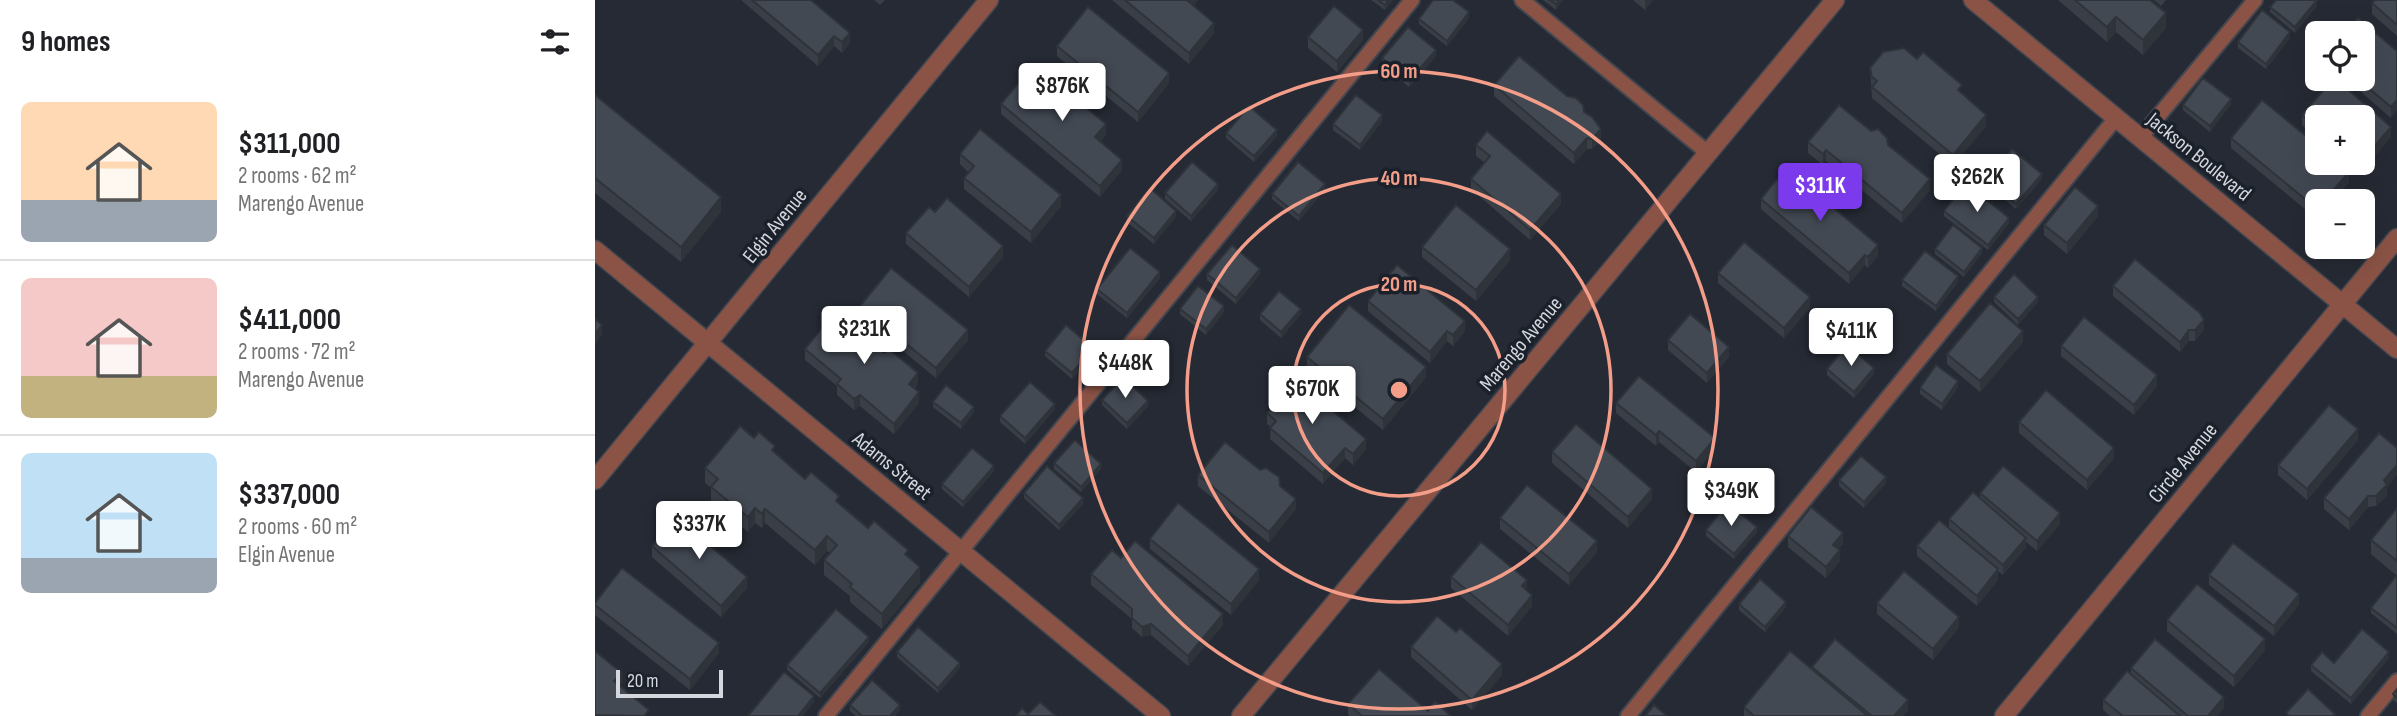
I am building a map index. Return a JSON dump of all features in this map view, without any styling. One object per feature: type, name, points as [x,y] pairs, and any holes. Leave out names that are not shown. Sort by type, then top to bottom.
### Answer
[{"type":"street","name":"Elgin Avenue","points":[[595,480],[989,0]]},
{"type":"street","name":"Marengo Avenue","points":[[1241,716],[1835,0]]},
{"type":"street","name":"Jackson Boulevard","points":[[1972,0],[2397,349]]},
{"type":"street","name":"Circle Avenue","points":[[2004,716],[2397,238]]},
{"type":"street","name":"Adams Street","points":[[595,250],[1161,716]]},
{"type":"lane","points":[[826,716],[1412,0]]},
{"type":"lane","points":[[1522,0],[1708,153]]},
{"type":"lane","points":[[2140,138],[2255,0]]},
{"type":"lane","points":[[1628,716],[2116,118]]},
{"type":"lane","points":[[2368,716],[2397,681]]},
{"type":"building","points":[[752,0],[811,0],[850,33],[842,42],[834,36],[818,55]]},
{"type":"building","points":[[1125,0],[1189,0],[1214,23],[1189,53]]},
{"type":"building","points":[[1433,0],[1453,0],[1469,12],[1447,41],[1419,19]]},
{"type":"building","points":[[2075,0],[2150,0],[2166,13],[2143,40],[2116,17],[2107,27]]},
{"type":"building","points":[[2276,0],[2317,0],[2295,27],[2270,7]]},
{"type":"building","points":[[2375,0],[2397,0],[2397,25],[2372,3]]},
{"type":"building","points":[[1334,6],[1363,30],[1337,61],[1308,37]]},
{"type":"building","points":[[1088,7],[1169,73],[1138,112],[1057,46]]},
{"type":"building","points":[[2262,10],[2290,32],[2266,64],[2238,42]]},
{"type":"building","points":[[1408,27],[1436,50],[1409,81],[1382,58]]},
{"type":"building","points":[[2375,32],[2397,51],[2397,100],[2391,107],[2372,91],[2375,91]]},
{"type":"building","points":[[1904,48],[1917,59],[1923,52],[1962,85],[1958,90],[1986,115],[1953,155],[1872,87],[1877,81],[1872,77],[1870,68],[1883,52]]},
{"type":"building","points":[[1519,56],[1567,96],[1576,98],[1583,105],[1584,112],[1592,117],[1601,129],[1592,139],[1587,138],[1574,153],[1494,85]]},
{"type":"building","points":[[1034,64],[1106,124],[1095,137],[1122,160],[1100,186],[1001,104]]},
{"type":"building","points":[[2203,78],[2231,99],[2210,126],[2183,105]]},
{"type":"building","points":[[2323,91],[2350,91],[2366,105],[2311,105]]},
{"type":"building","points":[[595,95],[721,197],[681,247],[595,178]]},
{"type":"building","points":[[1356,95],[1382,115],[1360,145],[1333,124]]},
{"type":"building","points":[[2262,100],[2305,135],[2305,175],[2346,175],[2334,189],[2305,189],[2305,199],[2231,138]]},
{"type":"building","points":[[1839,105],[1871,131],[1878,129],[1887,138],[1888,145],[1930,179],[1902,213],[1826,150],[1823,154],[1808,142]]},
{"type":"building","points":[[1249,106],[1277,130],[1254,156],[1226,133]]},
{"type":"building","points":[[2375,113],[2391,127],[2375,146]]},
{"type":"building","points":[[980,129],[1061,195],[1031,232],[964,178],[974,166],[960,154]]},
{"type":"building","points":[[1487,131],[1561,194],[1530,230],[1471,179],[1490,156],[1476,145]]},
{"type":"building","points":[[2012,149],[2042,174],[2016,204],[1987,180]]},
{"type":"building","points":[[1192,162],[1218,184],[1191,216],[1165,193]]},
{"type":"building","points":[[1298,162],[1325,184],[1299,216],[1272,194]]},
{"type":"building","points":[[1777,179],[1786,186],[1791,181],[1800,182],[1817,196],[1825,195],[1834,203],[1835,209],[1878,245],[1849,273],[1761,199]]},
{"type":"building","points":[[1966,183],[2009,218],[1988,245],[1944,211]]},
{"type":"building","points":[[2075,187],[2098,206],[2067,243],[2044,225]]},
{"type":"building","points":[[1150,188],[1176,211],[1154,238],[1127,216]]},
{"type":"building","points":[[947,198],[1003,246],[969,287],[906,233],[929,207],[935,212]]},
{"type":"building","points":[[1456,205],[1510,249],[1476,290],[1422,247]]},
{"type":"building","points":[[1953,225],[1982,248],[1964,272],[1935,249]]},
{"type":"building","points":[[1744,242],[1810,297],[1784,328],[1718,273]]},
{"type":"building","points":[[1232,245],[1260,269],[1236,298],[1207,274]]},
{"type":"building","points":[[1130,248],[1160,272],[1127,313],[1097,289]]},
{"type":"building","points":[[1925,251],[1958,276],[1936,306],[1902,280]]},
{"type":"building","points":[[2135,259],[2200,313],[2204,320],[2195,330],[2189,330],[2180,342],[2113,286]]},
{"type":"building","points":[[1397,265],[1465,321],[1453,335],[1447,331],[1430,352],[1368,301]]},
{"type":"building","points":[[891,268],[968,330],[936,368],[860,306]]},
{"type":"building","points":[[2014,274],[2038,297],[2018,319],[1994,297]]},
{"type":"building","points":[[1198,286],[1224,306],[1206,329],[1180,309]]},
{"type":"building","points":[[1279,291],[1301,309],[1281,332],[1260,314]]},
{"type":"building","points":[[1990,303],[2023,331],[1980,381],[1947,354]]},
{"type":"building","points":[[1349,305],[1426,367],[1383,419],[1307,357]]},
{"type":"building","points":[[839,307],[876,338],[873,343],[884,353],[888,348],[918,373],[909,384],[919,392],[894,424],[860,395],[854,399],[837,384],[841,379],[805,349]]},
{"type":"building","points":[[1690,314],[1729,347],[1707,373],[1668,340]]},
{"type":"building","points":[[2084,317],[2157,375],[2134,405],[2061,346]]},
{"type":"building","points":[[595,319],[602,325],[595,334]]},
{"type":"building","points":[[1066,325],[1093,348],[1072,373],[1045,351]]},
{"type":"building","points":[[1847,345],[1874,368],[1854,392],[1827,369]]},
{"type":"building","points":[[1936,365],[1958,381],[1942,404],[1920,388]]},
{"type":"building","points":[[1299,375],[1324,395],[1319,399],[1366,439],[1353,454],[1345,448],[1323,473],[1270,428],[1276,421],[1267,413]]},
{"type":"building","points":[[1639,376],[1715,438],[1696,461],[1659,431],[1656,435],[1616,403]]},
{"type":"building","points":[[1123,377],[1148,401],[1127,423],[1102,400]]},
{"type":"building","points":[[1030,382],[1055,404],[1025,438],[1000,416]]},
{"type":"building","points":[[946,385],[974,407],[961,423],[933,402]]},
{"type":"building","points":[[2046,390],[2114,448],[2087,480],[2019,422]]},
{"type":"building","points":[[2329,405],[2358,429],[2307,489],[2278,465]]},
{"type":"building","points":[[1576,424],[1652,489],[1628,517],[1552,452]]},
{"type":"building","points":[[740,426],[754,438],[759,432],[775,446],[772,450],[805,479],[811,472],[839,496],[836,501],[868,528],[874,521],[908,550],[905,554],[920,567],[882,614],[824,560],[837,545],[827,536],[815,550],[765,509],[762,514],[755,508],[748,517],[711,487],[718,479],[705,468]]},
{"type":"building","points":[[2379,433],[2397,448],[2397,465],[2384,480],[2387,485],[2376,496],[2368,496],[2349,519],[2324,498]]},
{"type":"building","points":[[1075,440],[1101,464],[1081,487],[1054,463]]},
{"type":"building","points":[[1225,442],[1260,470],[1266,468],[1279,477],[1280,486],[1296,499],[1269,532],[1198,475]]},
{"type":"building","points":[[972,448],[994,466],[963,502],[942,484]]},
{"type":"building","points":[[1861,456],[1886,477],[1864,502],[1839,480]]},
{"type":"building","points":[[1047,466],[1083,498],[1059,525],[1024,493]]},
{"type":"building","points":[[2003,466],[2060,513],[2037,541],[1980,493]]},
{"type":"building","points":[[1527,485],[1597,541],[1569,574],[1500,518]]},
{"type":"building","points":[[1973,492],[2026,538],[2003,565],[1949,519]]},
{"type":"building","points":[[1178,503],[1259,569],[1231,604],[1150,539]]},
{"type":"building","points":[[1728,503],[1757,527],[1734,554],[1706,530]]},
{"type":"building","points":[[1811,507],[1843,533],[1833,545],[1840,550],[1826,567],[1788,536]]},
{"type":"building","points":[[2397,508],[2397,561],[2371,540]]},
{"type":"building","points":[[678,517],[692,529],[698,527],[708,536],[707,543],[747,577],[721,606],[652,546]]},
{"type":"building","points":[[1939,520],[1998,569],[1977,596],[1917,546]]},
{"type":"building","points":[[1135,541],[1223,614],[1188,656],[1151,624],[1142,627],[1132,618],[1132,609],[1091,574],[1112,550],[1121,558]]},
{"type":"building","points":[[1481,542],[1527,580],[1522,586],[1532,595],[1508,625],[1451,577]]},
{"type":"building","points":[[2233,543],[2299,594],[2274,626],[2209,575]]},
{"type":"building","points":[[622,568],[719,643],[690,679],[595,605]]},
{"type":"building","points":[[1904,571],[1959,617],[1933,649],[1877,603]]},
{"type":"building","points":[[2397,576],[2397,628],[2371,608]]},
{"type":"building","points":[[1760,579],[1786,602],[1765,627],[1739,604]]},
{"type":"building","points":[[2197,584],[2265,639],[2234,676],[2167,620]]},
{"type":"building","points":[[836,609],[869,637],[820,693],[787,665]]},
{"type":"building","points":[[1437,616],[1456,632],[1460,628],[1502,664],[1472,700],[1411,647]]},
{"type":"building","points":[[918,627],[960,663],[938,688],[897,652]]},
{"type":"building","points":[[2362,629],[2389,652],[2351,698],[2311,665],[2322,652],[2334,663]]},
{"type":"building","points":[[1835,639],[1908,700],[1894,716],[1872,716],[1812,667]]},
{"type":"building","points":[[2155,639],[2224,697],[2208,716],[2188,716],[2131,668]]},
{"type":"building","points":[[595,651],[622,673],[614,681],[649,710],[644,716],[595,715]]},
{"type":"building","points":[[1790,651],[1868,716],[1754,716],[1744,707]]},
{"type":"building","points":[[1379,669],[1428,711],[1435,702],[1451,716],[1362,716],[1348,704]]},
{"type":"building","points":[[2127,671],[2180,716],[2123,716],[2103,700]]},
{"type":"building","points":[[784,672],[814,696],[798,716],[748,716]]},
{"type":"building","points":[[872,680],[900,705],[890,716],[862,716],[850,705]]},
{"type":"building","points":[[2308,689],[2335,714],[2333,716],[2289,716],[2286,713]]},
{"type":"building","points":[[1040,702],[1056,716],[1016,716],[1022,708],[1028,714]]},
{"type":"building","points":[[1654,705],[1667,716],[1645,716]]}]
